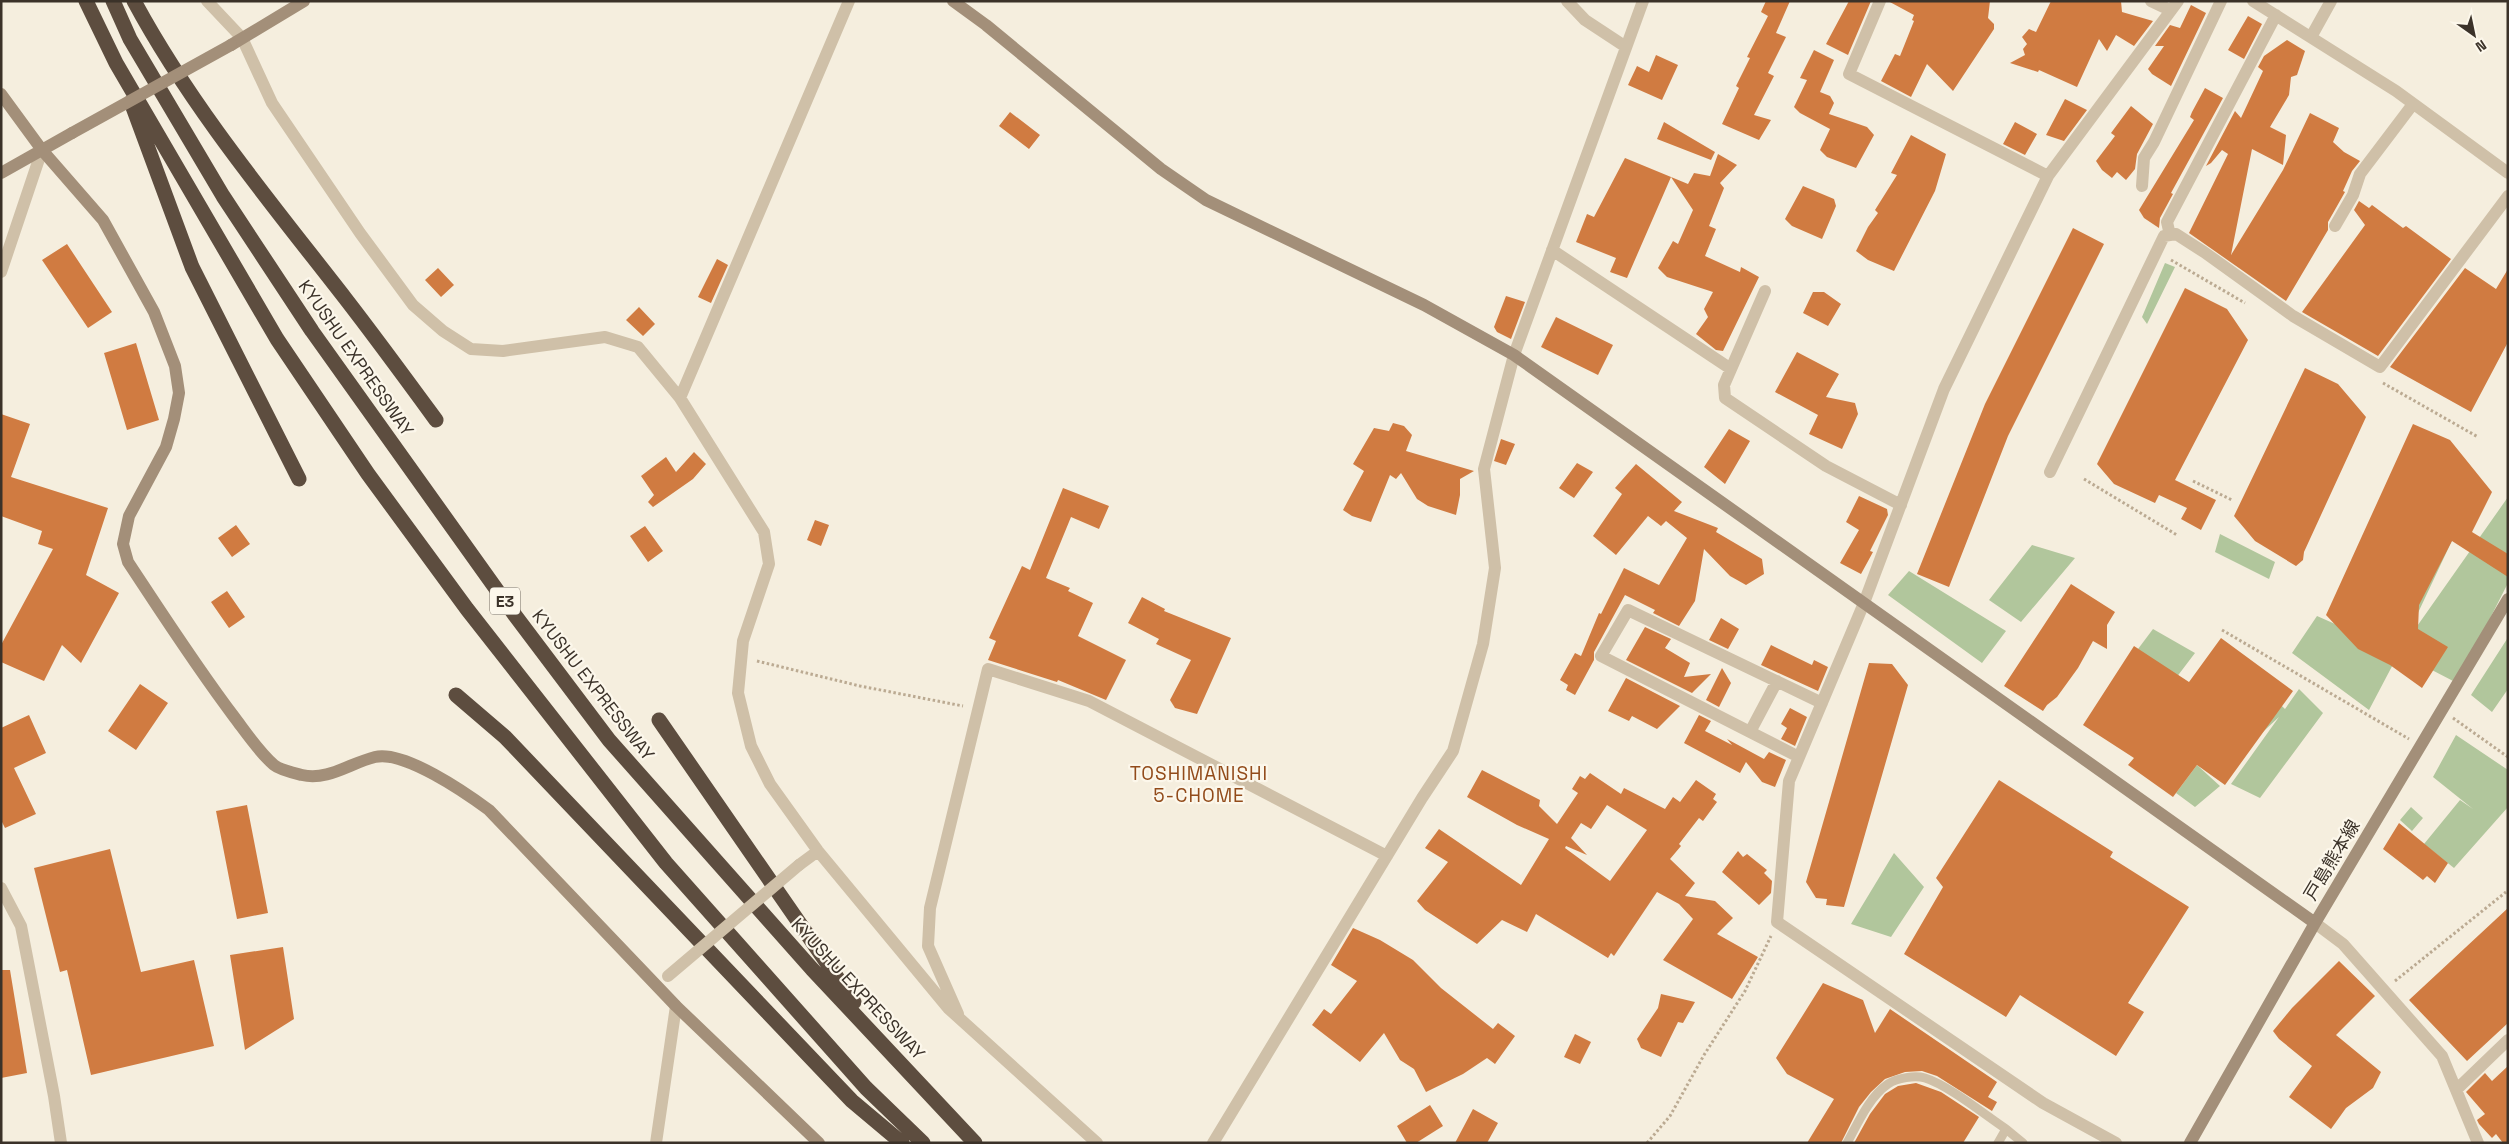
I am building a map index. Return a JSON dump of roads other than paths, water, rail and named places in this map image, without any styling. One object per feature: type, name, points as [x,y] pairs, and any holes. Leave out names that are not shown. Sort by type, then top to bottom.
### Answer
[{"type":"highway","name":"E3","points":[[86,1],[116,63],[277,339],[368,474],[467,609],[666,863],[866,1088],[923,1143]]},
{"type":"highway","name":"KYUSHU EXPRESSWAY","points":[[113,1],[130,38],[223,196],[312,331],[514,614],[609,740],[812,969],[881,1040],[975,1143]]},
{"type":"highway","points":[[134,1],[150,31],[247,173],[347,300],[436,420]]},
{"type":"highway","points":[[116,63],[192,267],[299,479]]},
{"type":"highway","points":[[456,695],[505,737],[852,1101],[902,1143]]},
{"type":"highway","points":[[659,720],[881,1040]]},
{"type":"street","points":[[207,1],[236,42],[272,103],[360,233],[413,305],[443,331],[471,349],[503,351],[605,337],[638,347],[680,398],[764,532],[770,564],[743,641],[738,693],[751,746],[770,784],[818,851],[948,1008],[1097,1143]]},
{"type":"street","points":[[1,173],[236,42],[304,1]]},
{"type":"street","points":[[680,398],[849,1]]},
{"type":"street","points":[[953,1],[986,25],[1161,169],[1206,200],[1424,305],[1514,355],[2315,923],[2343,944],[2442,1056],[2478,1143]]},
{"type":"street","points":[[1567,1],[1586,20],[1626,46]]},
{"type":"street","points":[[1213,1143],[1387,856],[1454,751],[1483,644],[1495,568],[1484,469],[1514,355],[1643,1]]},
{"type":"street","points":[[1880,1],[1848,74],[2048,176]]},
{"type":"street","points":[[2116,1143],[2043,1103],[1778,922],[1789,782],[1864,603],[1944,389],[2048,176],[2174,6],[2151,1]]},
{"type":"street","points":[[2142,186],[2144,158],[2154,142],[2221,1]]},
{"type":"street","points":[[2253,1],[2413,104],[2508,173]]},
{"type":"street","points":[[2311,37],[2331,1]]},
{"type":"street","points":[[2170,235],[2168,222],[2276,15]]},
{"type":"street","points":[[1,94],[42,150],[103,220],[154,312],[175,366],[179,393],[166,447],[129,516],[123,544],[128,562],[217,695],[275,766],[303,775],[320,776],[377,756],[398,759],[430,772],[461,790],[489,810],[676,1006],[819,1143]]},
{"type":"street","points":[[2335,226],[2353,195],[2360,174],[2413,104]]},
{"type":"street","points":[[1,272],[42,150]]},
{"type":"street","points":[[2050,472],[2164,236],[2176,234],[2293,316],[2380,368],[2508,196]]},
{"type":"street","points":[[1552,250],[1731,369]]},
{"type":"street","points":[[1765,291],[1724,385],[1725,398],[1826,466],[1901,505]]},
{"type":"street","name":"戸島熊本線","points":[[2190,1143],[2315,923],[2508,599]]},
{"type":"street","points":[[1799,757],[1601,656],[1628,610],[1822,703]]},
{"type":"street","points":[[960,1020],[928,946],[930,908],[988,669],[1089,701],[1387,856]]},
{"type":"street","points":[[1750,732],[1777,681]]},
{"type":"street","points":[[658,985],[818,851]]},
{"type":"street","points":[[1,888],[21,926],[54,1096],[61,1143]]},
{"type":"street","points":[[656,1143],[676,1006]]},
{"type":"street","points":[[2456,1090],[2508,1040]]},
{"type":"lane","points":[[1847,1143],[1870,1102],[1889,1083],[1907,1077],[1925,1077],[1961,1098],[2023,1143]]},
{"type":"lane","points":[[1998,1143],[2006,1129]]},
{"type":"district","name":"TOSHIMANISHI 5-CHOME","points":[[1199,784]]}]
